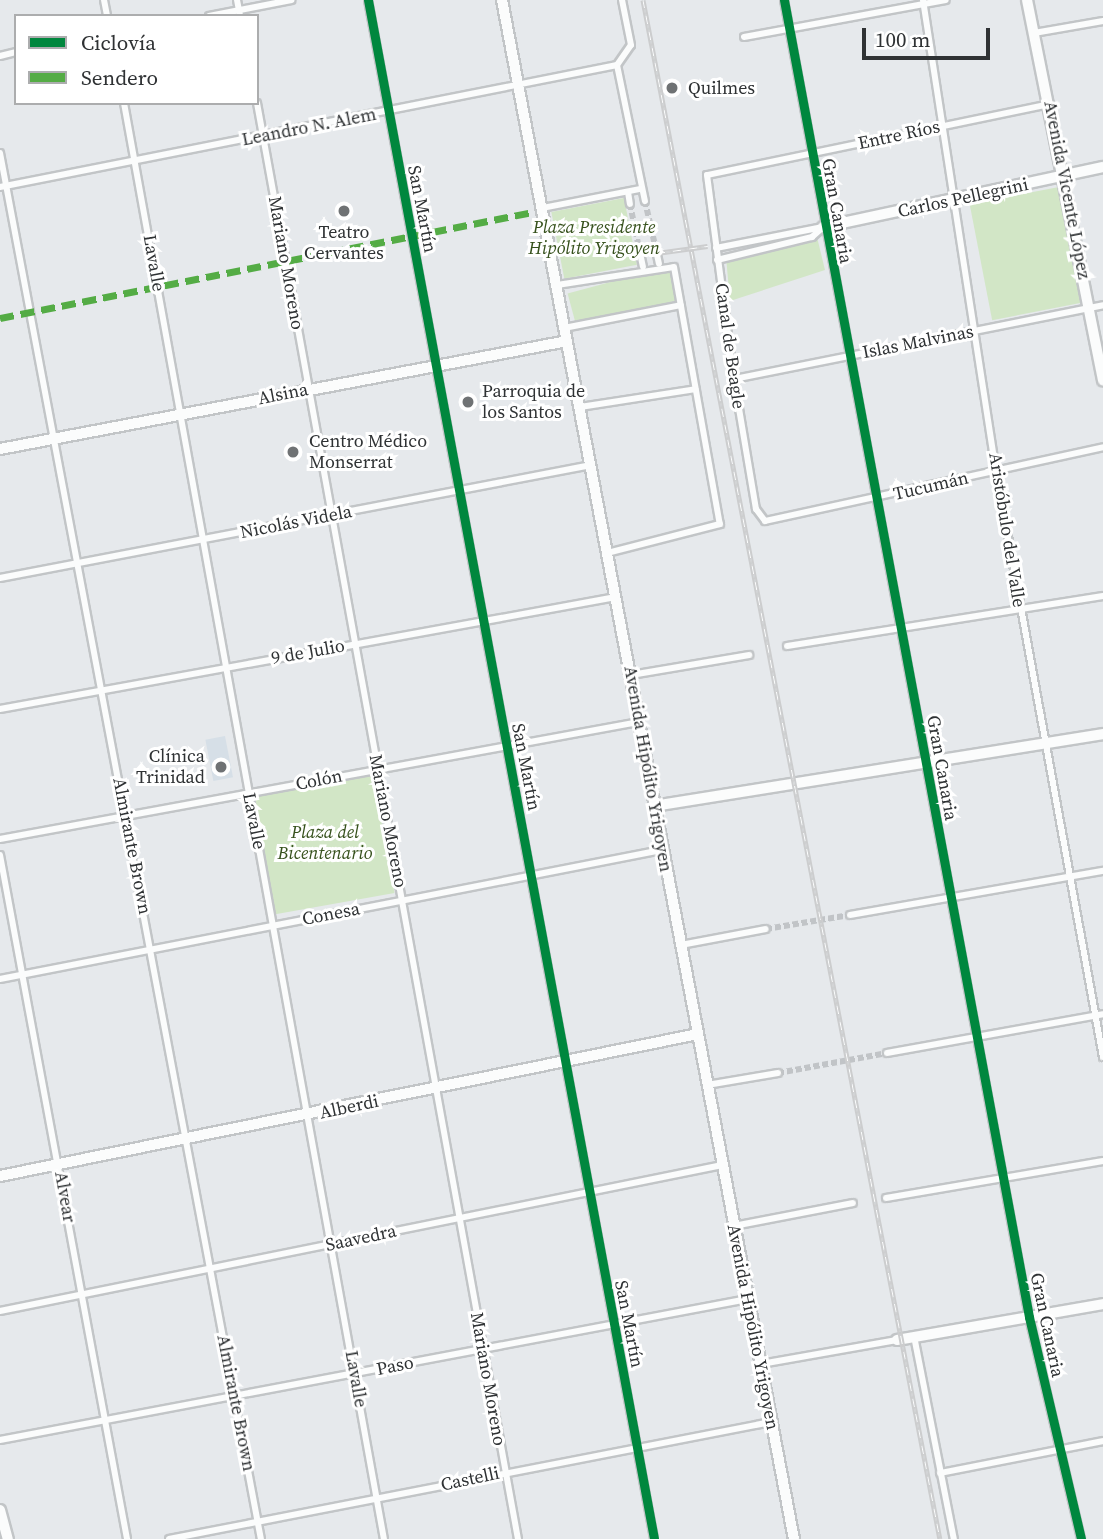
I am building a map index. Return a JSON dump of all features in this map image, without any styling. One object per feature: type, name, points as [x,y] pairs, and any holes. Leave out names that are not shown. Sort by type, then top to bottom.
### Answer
[{"type":"main road","name":"Avenida Hipólito Yrigoyen","points":[[502,0],[794,1539]]},
{"type":"main road","name":"Avenida Vicente López","points":[[1027,0],[1065,176],[1103,380]]},
{"type":"main road","name":"Carlos Pellegrini","points":[[823,227],[1103,167]]},
{"type":"main road","name":"Alsina","points":[[0,449],[567,341]]},
{"type":"main road","points":[[654,806],[1103,734]]},
{"type":"main road","name":"Alberdi","points":[[0,1176],[309,1116],[698,1034]]},
{"type":"main road","points":[[894,1340],[1103,1304]]},
{"type":"main road","points":[[0,1510],[8,1539]]},
{"type":"street","points":[[237,0],[240,13],[291,0]]},
{"type":"street","name":"San Martín","points":[[368,0],[506,744],[562,1063],[654,1539]]},
{"type":"street","points":[[622,0],[631,45],[617,65],[640,189],[645,201]]},
{"type":"street","name":"Gran Canaria","points":[[784,0],[823,227],[850,355],[924,763],[979,1037],[1002,1178],[1057,1449],[1081,1539]]},
{"type":"street","points":[[744,37],[946,0]]},
{"type":"street","name":"Aristóbulo del Valle","points":[[924,2],[947,125],[996,471],[1069,877],[1099,1015],[1103,1057]]},
{"type":"street","points":[[1034,33],[1103,21]]},
{"type":"street","name":"Leandro N. Alem","points":[[3,187],[617,65]]},
{"type":"street","name":"Entre Ríos","points":[[707,175],[1050,104]]},
{"type":"street","name":"Lavalle","points":[[124,105],[201,540],[309,1116],[384,1539]]},
{"type":"street","name":"Mariano Moreno","points":[[257,105],[354,644],[404,900],[435,1089],[518,1539]]},
{"type":"street","name":"Almirante Brown","points":[[0,153],[3,187],[55,438],[125,816],[153,948],[261,1539]]},
{"type":"street","name":"Canal de Beagle","points":[[707,175],[734,379],[760,517]]},
{"type":"street","points":[[542,208],[640,189]]},
{"type":"street","points":[[628,192],[630,204]]},
{"type":"street","name":"Carlos Pellegrini","points":[[716,248],[823,227]]},
{"type":"street","name":"Carlos Pellegrini","points":[[717,260],[812,237],[823,227]]},
{"type":"street","points":[[656,250],[659,264]]},
{"type":"street","points":[[640,253],[643,267]]},
{"type":"street","points":[[556,285],[659,264],[673,264],[681,305],[720,524],[607,553]]},
{"type":"street","points":[[564,328],[681,305]]},
{"type":"street","name":"Islas Malvinas","points":[[734,379],[1103,306]]},
{"type":"street","points":[[580,407],[696,389]]},
{"type":"street","name":"Tucumán","points":[[760,517],[876,498],[1103,447]]},
{"type":"street","name":"Nicolás Videla","points":[[0,578],[591,465]]},
{"type":"street","points":[[787,646],[1103,596]]},
{"type":"street","name":"9 de Julio","points":[[0,709],[616,597]]},
{"type":"street","points":[[631,675],[749,655]]},
{"type":"street","name":"Colón","points":[[0,839],[506,744],[639,722]]},
{"type":"street","name":"Conesa","points":[[0,979],[662,850]]},
{"type":"street","name":"Alvear","points":[[0,855],[20,975],[59,1165],[127,1539]]},
{"type":"street","points":[[850,915],[1103,871]]},
{"type":"street","points":[[681,946],[766,929]]},
{"type":"street","points":[[887,1053],[1099,1015]]},
{"type":"street","points":[[707,1084],[778,1073]]},
{"type":"street","points":[[886,1198],[1103,1161]]},
{"type":"street","name":"Saavedra","points":[[0,1311],[723,1165]]},
{"type":"street","points":[[734,1226],[853,1203]]},
{"type":"street","name":"Paso","points":[[0,1440],[236,1398],[748,1299]]},
{"type":"street","points":[[914,1336],[954,1539]]},
{"type":"street","points":[[761,1364],[894,1340]]},
{"type":"street","name":"Castelli","points":[[169,1539],[505,1471],[771,1422]]},
{"type":"street","points":[[940,1473],[1103,1441]]},
{"type":"shaded area","name":"Clínica Trinidad","points":[[225,736],[233,777],[213,781],[205,740]]},
{"type":"green space","points":[[1059,187],[1082,303],[992,320],[970,204]]},
{"type":"green space","name":"Plaza Presidente Hipólito Yrigoyen","points":[[624,198],[637,265],[564,279],[551,212]]},
{"type":"green space","points":[[816,233],[825,270],[730,301],[726,257]]},
{"type":"green space","points":[[670,266],[679,300],[577,327],[568,293]]},
{"type":"green space","name":"Plaza del Bicentenario","points":[[373,771],[395,893],[275,914],[254,792]]},
{"type":"tunnel","points":[[645,201],[656,250]]},
{"type":"tunnel","points":[[630,204],[640,253]]},
{"type":"tunnel","points":[[766,929],[850,915]]},
{"type":"tunnel","points":[[778,1073],[887,1053]]},
{"type":"railway","points":[[643,0],[940,1539]]},
{"type":"railway","points":[[657,253],[708,246]]},
{"type":"marked path","points":[[0,318],[533,212]]},
{"type":"cycle path","points":[[368,0],[654,1539]]},
{"type":"cycle path","points":[[784,0],[1029,1317],[1081,1539]]},
{"type":"place","name":"Quilmes","points":[[672,88]]},
{"type":"place","name":"Teatro Cervantes","points":[[344,211]]},
{"type":"place","name":"Parroquia de los Santos","points":[[468,402]]},
{"type":"place","name":"Centro Médico Monserrat","points":[[293,452]]},
{"type":"place","name":"Clínica Trinidad","points":[[221,767]]}]
